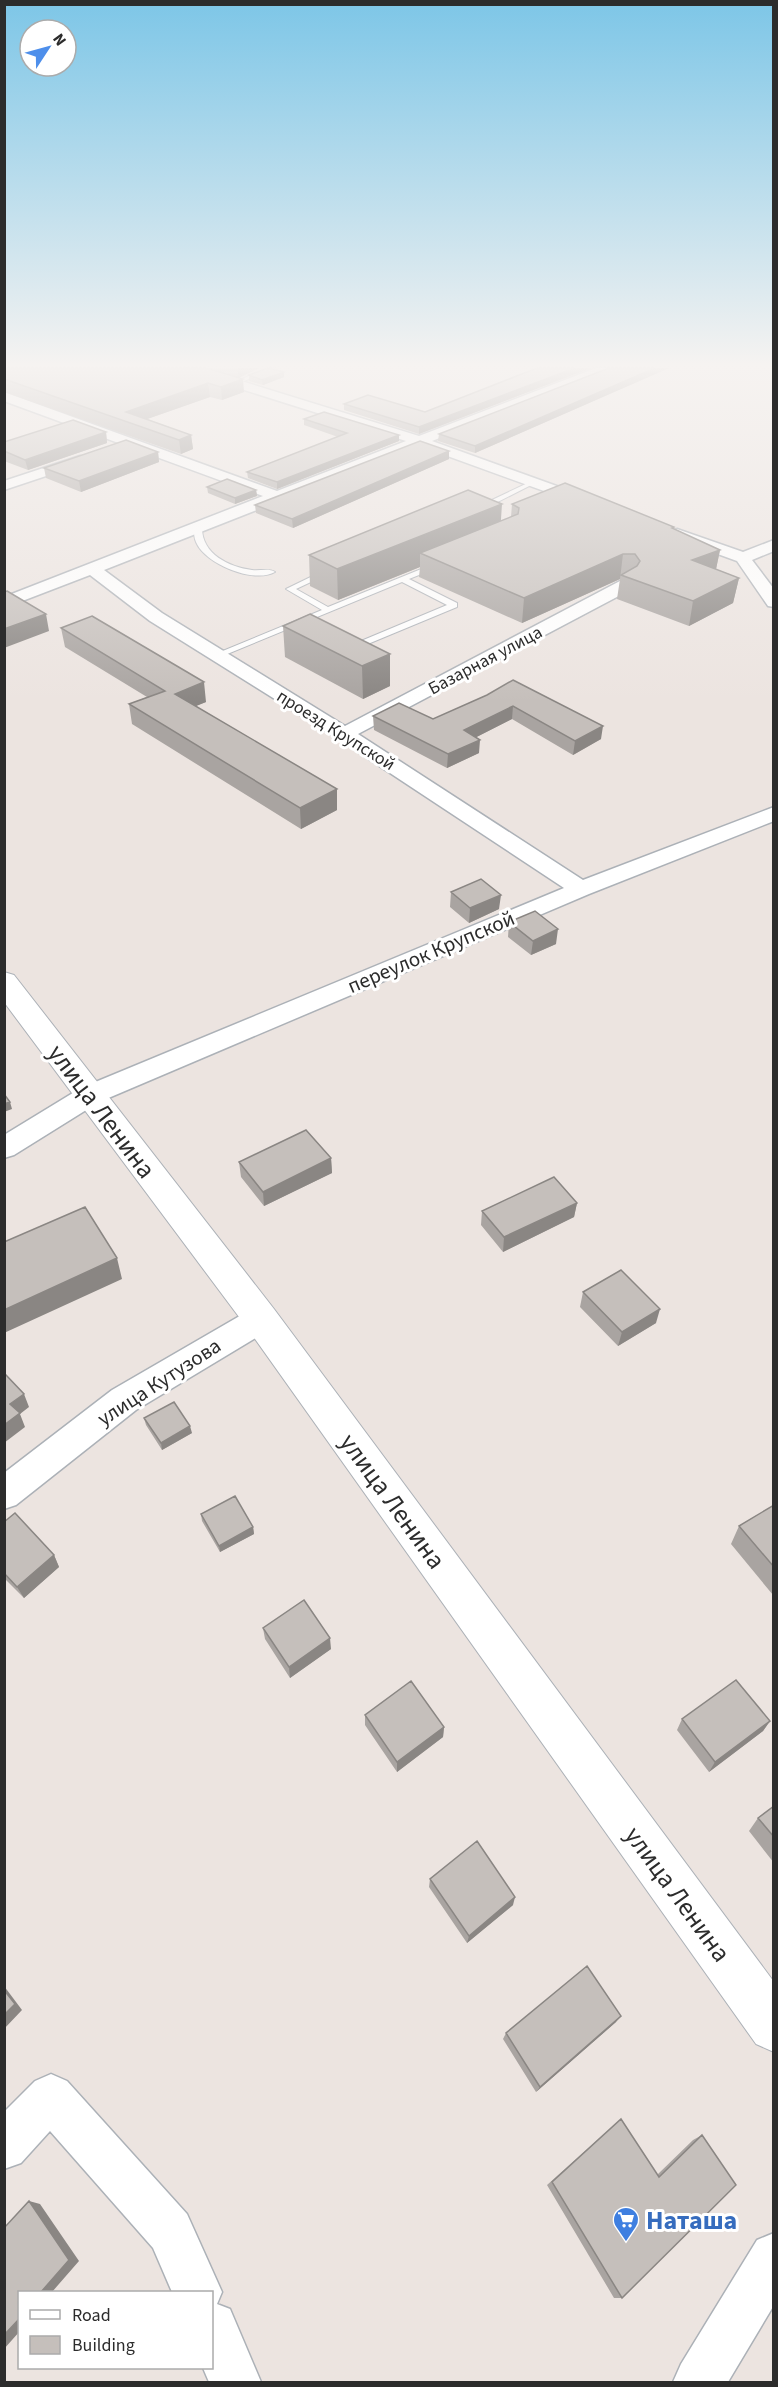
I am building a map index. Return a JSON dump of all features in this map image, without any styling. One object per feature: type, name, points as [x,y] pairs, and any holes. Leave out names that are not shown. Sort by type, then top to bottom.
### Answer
[{"type":"main road","name":"улица Ленина","points":[[4,981],[261,1319],[774,2026]]},
{"type":"street","points":[[4,486],[23,479]]},
{"type":"street","points":[[231,479],[279,496]]},
{"type":"street","points":[[4,603],[320,479]]},
{"type":"street","points":[[527,479],[600,506]]},
{"type":"street","points":[[666,530],[743,558],[774,602]]},
{"type":"street","points":[[743,558],[774,545]]},
{"type":"street","name":"проезд Крупской","points":[[93,569],[156,617],[344,734],[581,889]]},
{"type":"street","name":"Базарная улица","points":[[344,734],[626,585]]},
{"type":"street","name":"переулок Крупской","points":[[4,1148],[90,1095],[581,889],[774,813]]},
{"type":"street","name":"улица Кутузова","points":[[4,1494],[124,1400],[261,1319]]},
{"type":"street","points":[[4,2146],[51,2097],[170,2231],[197,2291]]},
{"type":"street","points":[[699,2382],[774,2257]]},
{"type":"street","points":[[213,2329],[236,2382]]},
{"type":"lane","points":[[467,514],[534,482]]},
{"type":"lane","points":[[198,528],[200,544],[209,554],[241,572],[260,575],[271,572]]},
{"type":"lane","points":[[217,655],[446,561]]},
{"type":"lane","points":[[328,610],[290,589],[332,571]]},
{"type":"lane","points":[[340,633],[360,644],[454,605],[403,579]]},
{"type":"lane","points":[[311,617],[321,622]]},
{"type":"building","points":[[228,479],[256,490],[235,498],[207,487]]},
{"type":"building","points":[[321,479],[383,479],[292,519],[255,505]]},
{"type":"building","points":[[565,483],[674,527],[672,528],[720,550],[692,560],[739,578],[693,601],[621,575],[637,566],[640,561],[635,554],[623,554],[524,598],[420,553],[518,514],[519,508],[512,504]]},
{"type":"building","points":[[468,490],[502,504],[337,569],[309,555]]},
{"type":"building","points":[[7,591],[46,614],[4,629],[4,592]]},
{"type":"building","points":[[310,614],[390,654],[362,666],[283,626]]},
{"type":"building","points":[[92,616],[204,682],[175,694],[337,789],[300,808],[129,704],[165,691],[61,628]]},
{"type":"building","points":[[513,680],[603,726],[575,741],[513,706],[464,730],[480,740],[448,754],[373,716],[399,703],[433,719],[487,695]]},
{"type":"building","points":[[481,879],[501,895],[470,908],[451,892]]},
{"type":"building","points":[[535,911],[558,929],[533,941],[509,922]]},
{"type":"building","points":[[4,1094],[10,1102],[4,1104]]},
{"type":"building","points":[[306,1130],[331,1158],[263,1192],[239,1162]]},
{"type":"building","points":[[554,1177],[577,1203],[504,1237],[482,1211]]},
{"type":"building","points":[[85,1207],[117,1258],[4,1310],[4,1242]]},
{"type":"building","points":[[621,1270],[660,1309],[622,1332],[583,1292]]},
{"type":"building","points":[[6,1375],[24,1394],[10,1404],[20,1413],[4,1425],[4,1376]]},
{"type":"building","points":[[174,1402],[190,1426],[161,1443],[144,1418]]},
{"type":"building","points":[[235,1496],[253,1527],[219,1546],[201,1514]]},
{"type":"building","points":[[774,1505],[774,1567],[739,1526]]},
{"type":"building","points":[[15,1513],[54,1555],[17,1587],[4,1573],[4,1522]]},
{"type":"building","points":[[304,1600],[330,1638],[289,1667],[263,1628]]},
{"type":"building","points":[[736,1680],[770,1721],[715,1762],[682,1719]]},
{"type":"building","points":[[411,1681],[444,1727],[397,1762],[365,1715]]},
{"type":"building","points":[[774,1806],[774,1837],[758,1818]]},
{"type":"building","points":[[477,1841],[515,1897],[469,1936],[430,1879]]},
{"type":"building","points":[[587,1966],[621,2016],[540,2087],[506,2033]]},
{"type":"building","points":[[4,1990],[15,2004],[4,2015]]},
{"type":"building","name":"Наташа","points":[[621,2119],[659,2177],[702,2135],[736,2185],[622,2298],[552,2182]]},
{"type":"building","points":[[29,2201],[69,2260],[42,2291],[18,2291],[18,2320],[4,2335],[4,2228]]},
{"type":"place","name":"Наташа","points":[[626,2243]]}]
